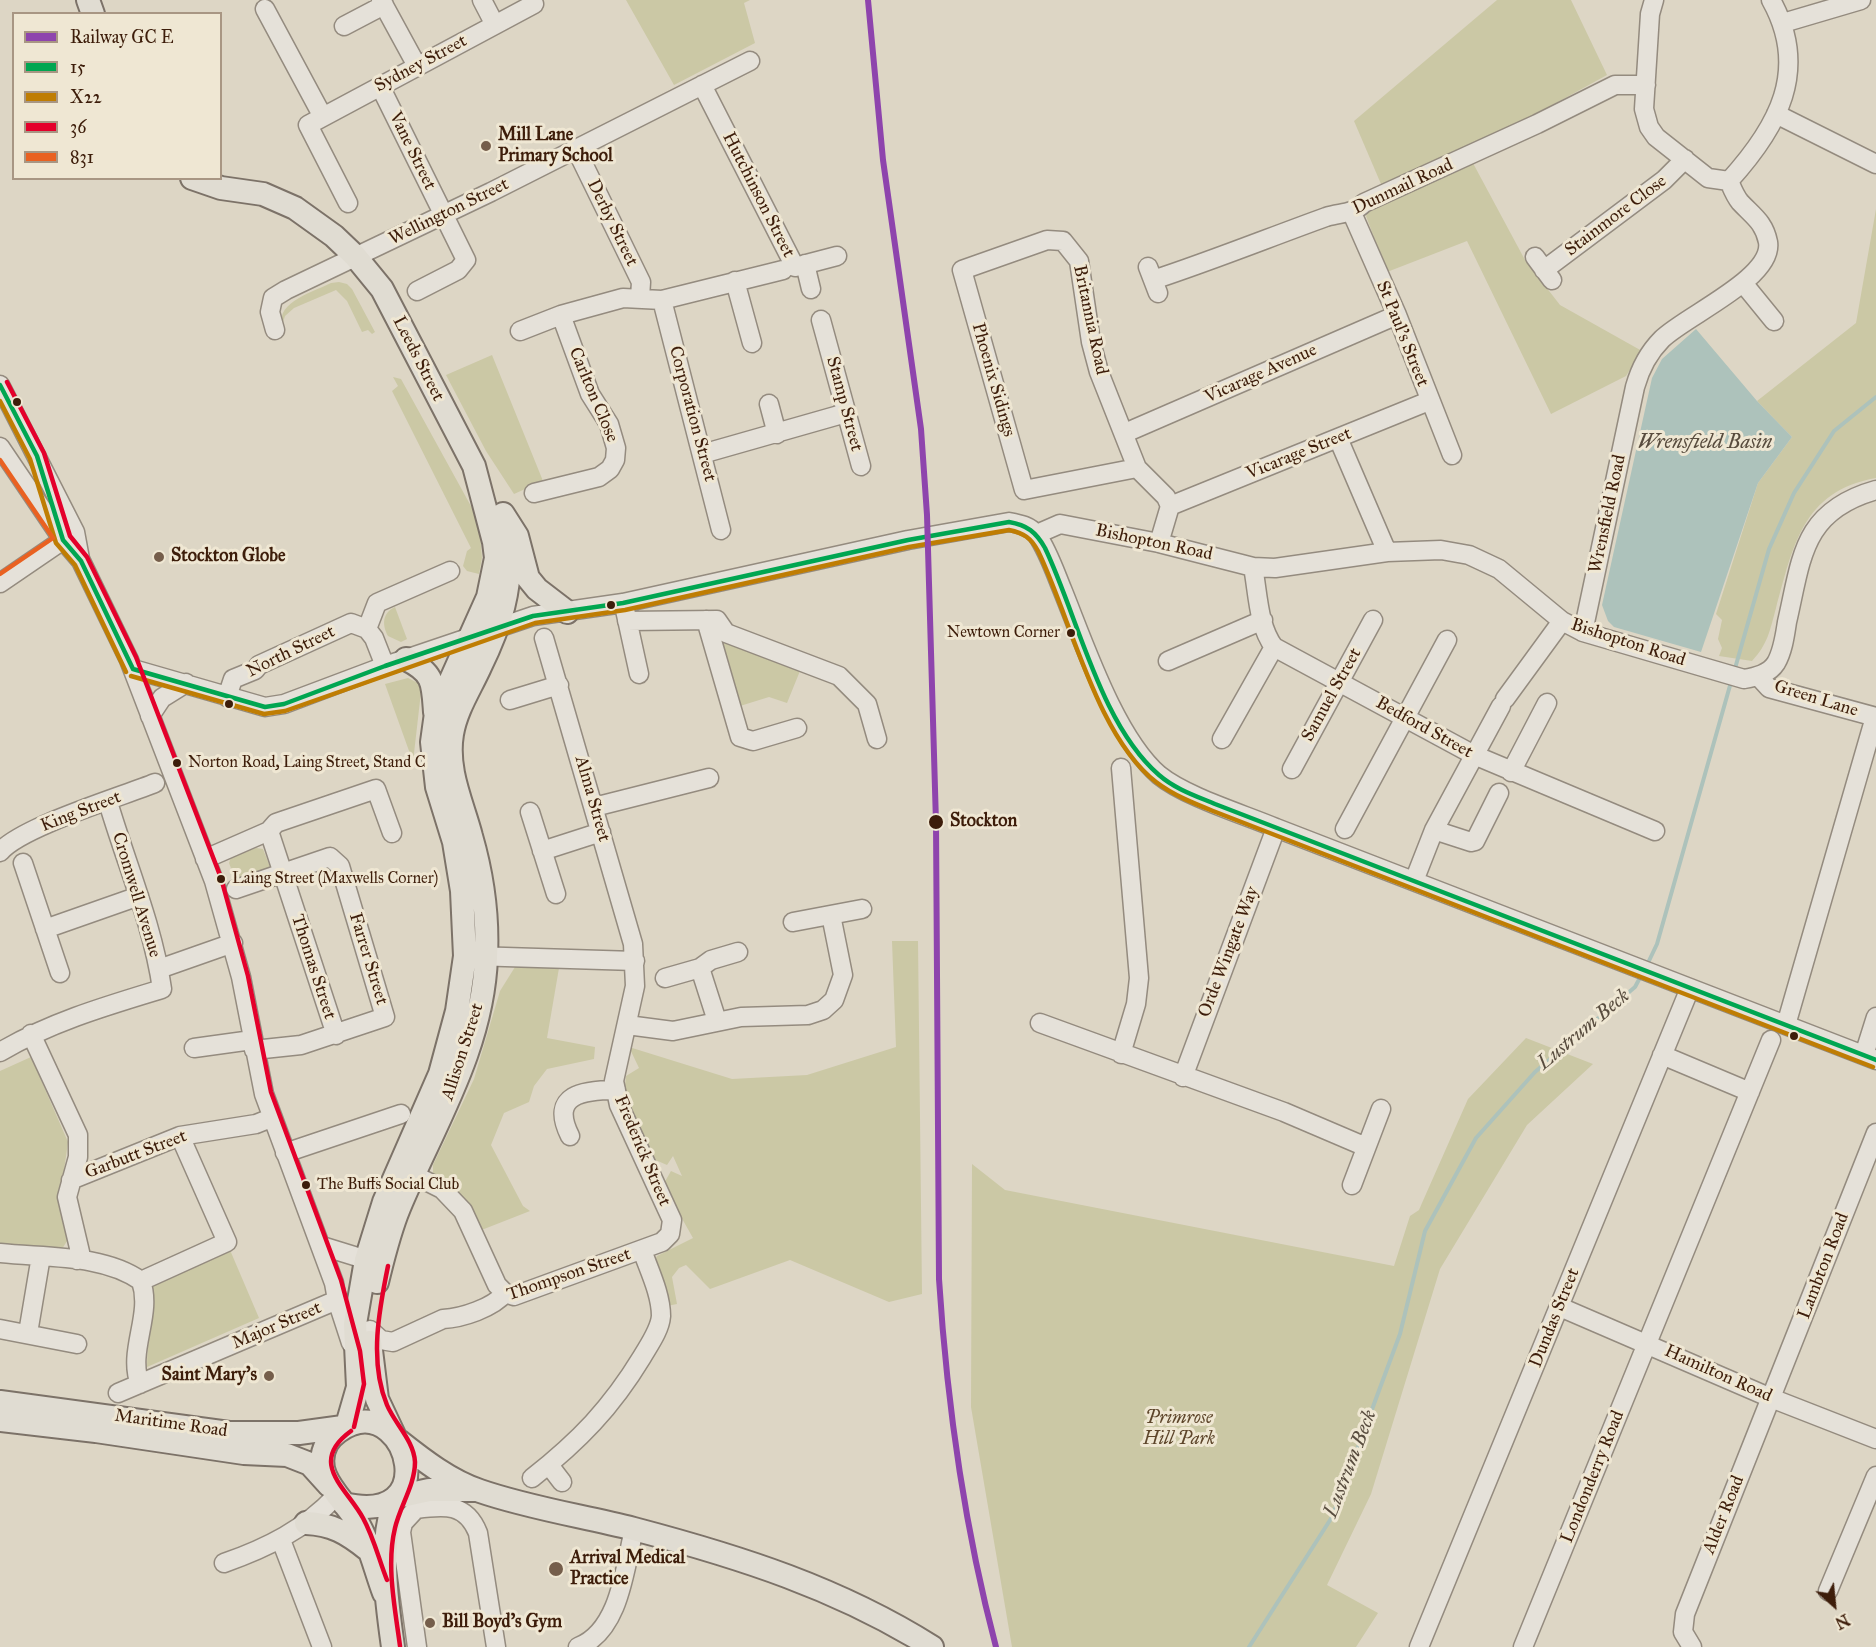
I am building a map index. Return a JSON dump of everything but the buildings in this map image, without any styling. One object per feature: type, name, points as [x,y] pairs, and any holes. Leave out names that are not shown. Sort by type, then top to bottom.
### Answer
[{"type":"main road","name":"Leeds Street","points":[[198,180],[221,188],[263,194],[295,208],[334,236],[355,256],[382,289],[474,466],[491,527],[495,558],[488,597],[471,636]]},
{"type":"main road","name":"Leeds Street","points":[[474,466],[489,481],[503,514],[509,552],[509,589],[497,629]]},
{"type":"main road","points":[[503,514],[518,536],[528,578],[537,589],[567,612]]},
{"type":"main road","name":"Allison Street","points":[[345,1426],[357,1386],[355,1324],[374,1262],[459,1078],[480,1009],[476,956],[479,868],[453,777],[452,742],[459,708],[497,629]]},
{"type":"main road","name":"Allison Street","points":[[397,1438],[377,1399],[371,1362],[370,1330],[374,1262],[384,1202],[440,1074],[457,1011],[476,956],[460,873],[434,767],[432,742],[435,713],[471,636]]},
{"type":"main road","points":[[406,659],[422,667],[429,675],[434,690],[435,713]]},
{"type":"main road","name":"Maritime Road","points":[[0,1402],[229,1433],[299,1433],[345,1426]]},
{"type":"main road","name":"Maritime Road","points":[[0,1420],[96,1431],[244,1453],[287,1455],[310,1464],[337,1496]]},
{"type":"main road","points":[[384,1593],[356,1520],[337,1496],[324,1469],[323,1455],[328,1442],[345,1426],[359,1421],[376,1424],[435,1467],[478,1490],[715,1551],[809,1583],[861,1605],[932,1647]]},
{"type":"main road","points":[[393,1647],[384,1593],[386,1534],[396,1499],[406,1478],[407,1462],[397,1438]]},
{"type":"main road","points":[[337,1496],[363,1509],[378,1508],[396,1499],[429,1490],[478,1490]]},
{"type":"main road","points":[[306,1523],[326,1524],[339,1528],[367,1549]]},
{"type":"street","points":[[482,0],[495,25]]},
{"type":"street","points":[[1650,1],[1644,109],[1648,127],[1708,178],[1729,181],[1763,140],[1776,114],[1789,73],[1788,44],[1783,23],[1771,0]]},
{"type":"street","points":[[344,26],[383,2],[417,66]]},
{"type":"street","name":"Sydney Street","points":[[316,121],[534,4]]},
{"type":"street","points":[[1783,23],[1868,4]]},
{"type":"street","points":[[264,9],[316,121],[326,179],[348,203]]},
{"type":"street","name":"Wellington Street","points":[[275,330],[270,312],[273,298],[355,256],[443,216],[750,61]]},
{"type":"street","name":"Hutchinson Street","points":[[702,85],[795,267],[837,256]]},
{"type":"street","name":"Dunmail Road","points":[[1153,280],[1230,255],[1329,216],[1352,213],[1364,203],[1518,133],[1611,86],[1646,85]]},
{"type":"street","name":"Vane Street","points":[[380,86],[466,260],[458,270],[417,291]]},
{"type":"street","points":[[1776,114],[1876,164]]},
{"type":"street","name":"Derby Street","points":[[576,149],[641,282],[640,298]]},
{"type":"street","name":"Stainmore Close","points":[[1544,269],[1664,180],[1684,159]]},
{"type":"street","name":"Wrensfield Road","points":[[1583,632],[1635,387],[1642,366],[1652,351],[1673,329],[1743,283],[1758,270],[1765,259],[1768,241],[1761,221],[1736,198],[1729,181]]},
{"type":"street","name":"St Paul's Street","points":[[1352,213],[1397,315],[1452,455]]},
{"type":"street","name":"Britannia Road","points":[[962,270],[1047,240],[1062,241],[1079,261],[1096,362],[1137,468],[1166,496],[1170,506]]},
{"type":"street","points":[[805,264],[812,289]]},
{"type":"street","points":[[520,331],[561,315],[623,297],[662,300],[783,270]]},
{"type":"street","name":"Phoenix Sidings","points":[[962,270],[1024,490],[1137,468]]},
{"type":"street","points":[[735,281],[752,343]]},
{"type":"street","points":[[1743,283],[1774,321]]},
{"type":"street","name":"Corporation Street","points":[[662,300],[722,530]]},
{"type":"street","name":"Carlton Close","points":[[534,493],[574,493],[610,469],[616,448],[609,424],[590,394],[561,315]]},
{"type":"street","name":"Vicarage Avenue","points":[[1125,433],[1397,315]]},
{"type":"street","name":"Stamp Street","points":[[821,320],[835,340],[846,412],[861,466]]},
{"type":"street","points":[[0,385],[75,532],[81,561],[133,669],[206,858],[233,943],[253,1045],[271,1118],[334,1282],[337,1300],[356,1360]]},
{"type":"street","name":"Vicarage Street","points":[[1170,506],[1429,401]]},
{"type":"street","points":[[769,404],[777,434]]},
{"type":"street","points":[[702,454],[777,434],[846,412]]},
{"type":"street","points":[[1338,438],[1387,552]]},
{"type":"street","points":[[0,447],[63,540],[81,561]]},
{"type":"street","points":[[37,456],[63,540]]},
{"type":"street","points":[[1751,678],[1776,663],[1781,650],[1803,551],[1814,528],[1828,513],[1848,501],[1876,490]]},
{"type":"street","points":[[1159,543],[1170,506]]},
{"type":"street","points":[[133,669],[186,683],[230,688],[265,707],[284,704],[385,666],[533,616],[623,603],[908,540],[1009,522],[1025,525],[1037,534],[1116,716],[1142,754],[1160,775],[1185,790],[1276,828],[1870,1058],[1876,1017]]},
{"type":"street","name":"Bishopton Road","points":[[1037,534],[1060,524],[1159,543],[1253,567],[1295,566],[1387,552],[1441,550],[1469,555],[1499,569],[1562,621],[1583,632],[1722,673],[1751,678]]},
{"type":"street","points":[[0,583],[63,540]]},
{"type":"street","points":[[1222,739],[1274,647],[1268,639],[1263,620],[1253,567]]},
{"type":"street","points":[[385,666],[374,639],[367,629],[377,603],[450,571]]},
{"type":"street","points":[[623,603],[639,674]]},
{"type":"street","points":[[706,620],[737,732],[748,741],[797,728]]},
{"type":"street","points":[[627,621],[717,620],[726,633],[839,676],[860,695],[871,728]]},
{"type":"street","points":[[1168,661],[1263,620]]},
{"type":"street","name":"Samuel Street","points":[[1292,770],[1373,620]]},
{"type":"street","points":[[1414,881],[1434,830],[1503,702],[1562,621]]},
{"type":"street","name":"North Street","points":[[230,688],[351,622],[367,629]]},
{"type":"street","name":"Alma Street","points":[[544,638],[602,832],[633,944],[635,961]]},
{"type":"street","points":[[1345,829],[1407,718],[1447,640]]},
{"type":"street","name":"Bedford Street","points":[[1274,647],[1474,755],[1655,831]]},
{"type":"street","name":"Green Lane","points":[[1751,678],[1769,688],[1876,717]]},
{"type":"street","points":[[150,716],[162,698],[186,683]]},
{"type":"street","points":[[510,700],[559,685]]},
{"type":"street","points":[[1511,772],[1547,704]]},
{"type":"street","points":[[1786,1025],[1876,717]]},
{"type":"street","points":[[1121,768],[1139,978],[1136,1004],[1121,1054]]},
{"type":"street","points":[[594,807],[709,777]]},
{"type":"street","name":"King Street","points":[[4,847],[155,783]]},
{"type":"street","points":[[206,858],[268,831],[276,822],[376,789],[392,833]]},
{"type":"street","points":[[1434,830],[1471,842],[1475,841],[1499,793]]},
{"type":"street","name":"Cromwell Avenue","points":[[31,1034],[75,1016],[162,989],[159,969],[139,896],[108,802]]},
{"type":"street","points":[[530,812],[556,894]]},
{"type":"street","name":"Orde Wingate Way","points":[[1183,1077],[1276,828]]},
{"type":"street","name":"Thomas Street","points":[[268,831],[336,1035]]},
{"type":"street","points":[[542,851],[602,832]]},
{"type":"street","name":"Farrer Street","points":[[282,874],[330,857],[339,866],[385,1017],[336,1035]]},
{"type":"street","points":[[22,863],[60,973]]},
{"type":"street","points":[[236,889],[282,874]]},
{"type":"street","points":[[45,929],[139,896]]},
{"type":"street","points":[[793,922],[862,909]]},
{"type":"street","points":[[627,1025],[673,1031],[741,1017],[808,1015],[823,1010],[834,1000],[843,975],[831,915]]},
{"type":"street","points":[[159,969],[233,943]]},
{"type":"street","points":[[665,978],[700,969],[711,960],[738,952]]},
{"type":"street","points":[[476,956],[635,961]]},
{"type":"street","name":"Frederick Street","points":[[635,961],[635,986],[614,1082],[619,1105],[672,1220],[670,1234]]},
{"type":"street","points":[[700,969],[717,1021]]},
{"type":"street","name":"Dundas Street","points":[[1419,1647],[1690,988]]},
{"type":"street","points":[[1040,1023],[1284,1112],[1366,1147]]},
{"type":"street","points":[[0,1052],[31,1034],[78,1135],[78,1157],[67,1197],[80,1252],[77,1260]]},
{"type":"street","points":[[195,1048],[301,1045],[336,1035]]},
{"type":"street","name":"Londonderry Road","points":[[1523,1647],[1771,1040]]},
{"type":"street","points":[[1662,1055],[1750,1092]]},
{"type":"street","points":[[570,1136],[563,1122],[564,1107],[572,1097],[587,1090],[616,1090]]},
{"type":"street","points":[[1352,1185],[1380,1109]]},
{"type":"street","points":[[285,1153],[401,1114]]},
{"type":"street","name":"Garbutt Street","points":[[71,1180],[180,1136],[256,1124],[271,1118]]},
{"type":"street","name":"Lambton Road","points":[[1771,1398],[1876,1133]]},
{"type":"street","points":[[141,1281],[227,1242],[180,1136]]},
{"type":"street","points":[[414,1175],[442,1189],[463,1211],[497,1285],[505,1293]]},
{"type":"street","name":"Thompson Street","points":[[370,1330],[381,1340],[393,1342],[443,1319],[452,1319],[497,1302],[505,1293],[514,1296],[642,1250],[662,1242],[670,1234]]},
{"type":"street","points":[[321,1246],[374,1262]]},
{"type":"street","points":[[532,1478],[598,1420],[622,1391],[654,1337],[661,1317],[658,1295],[642,1250]]},
{"type":"street","points":[[0,1253],[77,1260],[127,1271],[141,1281],[146,1295],[146,1310],[135,1370],[140,1384]]},
{"type":"street","points":[[28,1333],[41,1256]]},
{"type":"street","name":"Major Street","points":[[118,1393],[337,1300]]},
{"type":"street","name":"Hamilton Road","points":[[1560,1308],[1648,1343],[1771,1398],[1876,1439]]},
{"type":"street","points":[[0,1329],[77,1344]]},
{"type":"street","name":"Alder Road","points":[[1687,1640],[1685,1614],[1771,1398]]},
{"type":"street","points":[[549,1465],[562,1482]]},
{"type":"street","points":[[1828,1591],[1876,1476]]},
{"type":"street","points":[[224,1563],[281,1540],[306,1523],[337,1496]]},
{"type":"street","points":[[417,1647],[401,1532],[403,1523],[409,1514],[416,1509],[429,1507],[450,1507],[463,1512],[473,1520],[478,1533],[496,1647]]},
{"type":"street","points":[[578,1647],[603,1629],[613,1610],[633,1529]]},
{"type":"street","points":[[281,1540],[322,1647]]},
{"type":"green space","points":[[626,0],[750,0],[744,3],[755,43],[674,85]]},
{"type":"green space","points":[[1497,0],[1571,0],[1607,75],[1467,152],[1525,260],[1560,305],[1642,351],[1626,376],[1551,414],[1467,241],[1387,272],[1366,216],[1381,184],[1354,121]]},
{"type":"green space","points":[[1876,209],[1876,478],[1851,485],[1832,495],[1816,509],[1805,525],[1788,564],[1768,636],[1762,649],[1752,661],[1719,656],[1722,648],[1718,639],[1722,620],[1716,614],[1758,483],[1792,437],[1757,401],[1856,323]]},
{"type":"green space","points":[[331,283],[347,284],[352,289],[375,332],[372,334],[368,330],[362,332],[347,301],[336,290],[294,308],[285,316],[282,325],[285,310],[298,298]]},
{"type":"green space","points":[[492,355],[543,481],[514,494],[486,451],[446,375]]},
{"type":"green space","points":[[393,377],[401,379],[472,508],[480,534],[482,558],[479,574],[467,571],[463,566],[467,551],[471,548],[392,391],[398,386]]},
{"type":"green space","points":[[395,607],[407,639],[401,642],[388,636],[385,628],[385,616]]},
{"type":"green space","points":[[728,640],[802,666],[787,703],[769,697],[740,706],[721,646]]},
{"type":"green space","points":[[408,678],[418,683],[421,692],[413,762],[385,684]]},
{"type":"green space","points":[[256,848],[263,849],[270,867],[236,881],[229,863],[231,857]]},
{"type":"green space","points":[[892,941],[918,941],[922,1294],[889,1302],[790,1260],[710,1289],[686,1265],[679,1268],[672,1277],[677,1304],[667,1306],[654,1261],[657,1256],[693,1238],[663,1185],[671,1171],[682,1176],[673,1156],[667,1165],[651,1158],[624,1095],[626,1076],[639,1068],[629,1047],[732,1079],[807,1075],[896,1047]]},
{"type":"green space","points":[[515,967],[559,968],[547,1038],[595,1047],[594,1059],[547,1069],[534,1086],[529,1102],[504,1113],[491,1145],[523,1206],[530,1211],[479,1231],[468,1204],[453,1185],[433,1174],[433,1165],[474,1079],[500,991]]},
{"type":"green space","name":"Primrose Hill Park","points":[[1526,1038],[1593,1064],[1527,1125],[1440,1269],[1371,1494],[1327,1585],[1378,1613],[1356,1647],[1012,1647],[971,1407],[972,1164],[1005,1190],[1394,1266],[1410,1216],[1419,1210],[1468,1099]]},
{"type":"green space","points":[[31,1057],[68,1142],[59,1206],[69,1238],[62,1249],[0,1244],[0,1071]]},
{"type":"green space","points":[[227,1243],[259,1318],[147,1367],[152,1278]]},
{"type":"water","name":"Wrensfield Basin","points":[[1696,329],[1757,401],[1792,437],[1758,483],[1701,652],[1614,627],[1608,621],[1602,605],[1652,378],[1662,359]]},
{"type":"waterway","name":"Lustrum Beck","points":[[1734,672],[1769,549],[1794,493],[1834,431],[1876,397]]},
{"type":"waterway","name":"Lustrum Beck","points":[[1647,965],[1657,944],[1731,682]]},
{"type":"waterway","name":"Lustrum Beck","points":[[1249,1647],[1332,1517],[1400,1334],[1425,1231],[1476,1138],[1535,1072],[1635,987],[1642,974]]},
{"type":"transit line","points":[[868,0],[883,160],[921,429],[927,515],[936,823],[939,1279],[942,1326],[958,1464],[975,1556],[996,1647]]},
{"type":"transit line","name":"36","points":[[7,382],[44,453],[70,536],[87,557],[136,657],[221,878],[248,976],[271,1092],[341,1280],[360,1351],[364,1384],[354,1427]]},
{"type":"transit line","name":"15","points":[[0,385],[37,456],[63,540],[81,561],[133,669]]},
{"type":"transit line","name":"X22","points":[[0,401],[30,459],[56,543],[75,565],[126,672]]},
{"type":"transit line","name":"831","points":[[0,460],[53,538],[0,574]]},
{"type":"transit line","name":"15","points":[[133,669],[265,707],[284,704],[385,666],[533,616],[623,603],[908,540],[1009,522],[1015,523],[1030,530],[1045,548],[1092,668],[1121,728],[1159,775],[1172,784],[1215,804],[1876,1060]]},
{"type":"transit line","name":"X22","points":[[131,676],[264,714],[285,711],[535,623],[625,610],[909,547],[1009,530],[1026,537],[1038,551],[1087,674],[1117,736],[1135,761],[1156,782],[1169,791],[1213,811],[1873,1067]]},
{"type":"transit line","name":"36","points":[[388,1266],[377,1336],[378,1371],[387,1405],[408,1440],[415,1462],[413,1479],[397,1520],[392,1542],[392,1587],[400,1646]]},
{"type":"transit line","name":"36","points":[[351,1431],[338,1443],[332,1454],[331,1465],[334,1475],[367,1526],[387,1580]]},
{"type":"place","name":"Mill Lane Primary School","points":[[486,146]]},
{"type":"place","name":"Stockton Globe","points":[[159,557]]},
{"type":"place","name":"Newtown Corner","points":[[1071,633]]},
{"type":"place","name":"Norton Road, Laing Street, Stand C","points":[[177,763]]},
{"type":"place","name":"Stockton","points":[[936,822]]},
{"type":"place","name":"Laing Street (Maxwells Corner)","points":[[221,879]]},
{"type":"place","name":"The Buffs Social Club","points":[[306,1185]]},
{"type":"place","name":"Saint Mary's","points":[[269,1376]]},
{"type":"place","name":"Arrival Medical Practice","points":[[556,1569]]},
{"type":"place","name":"Bill Boyd’s Gym","points":[[430,1623]]}]
